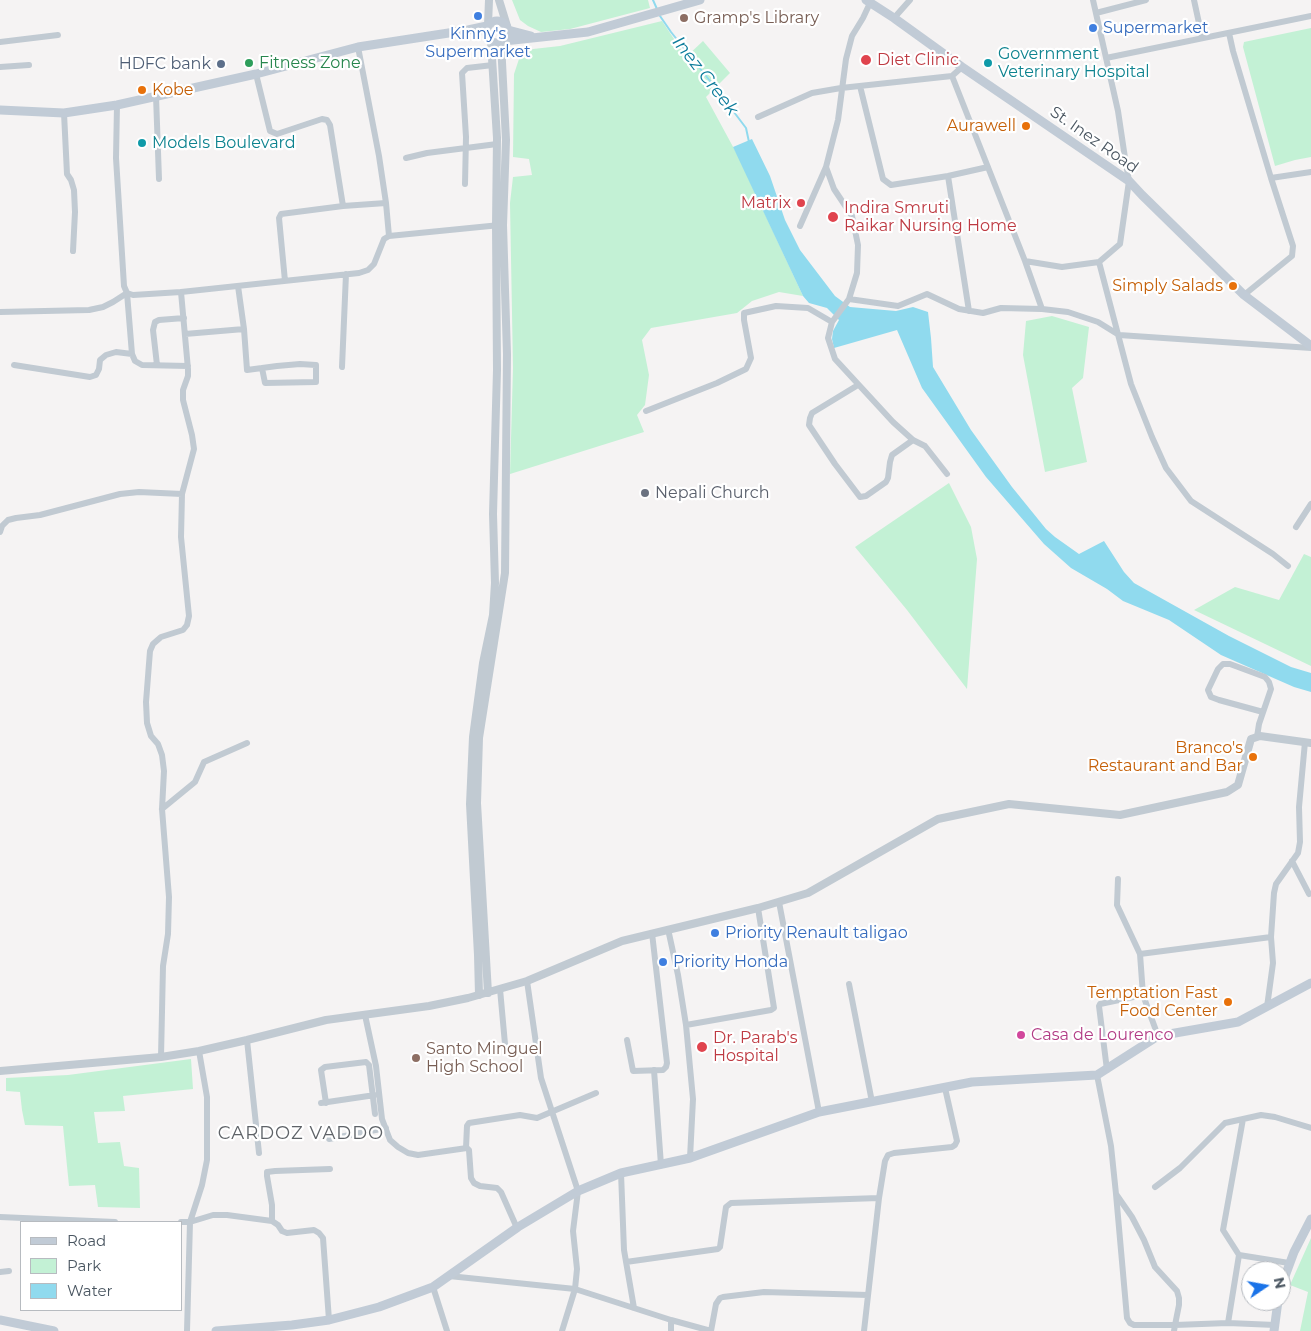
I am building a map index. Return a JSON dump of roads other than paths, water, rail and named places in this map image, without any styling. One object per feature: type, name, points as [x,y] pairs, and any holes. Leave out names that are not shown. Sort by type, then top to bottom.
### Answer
[{"type":"main road","points":[[468,30],[497,44],[588,32],[700,0]]},
{"type":"main road","name":"St. Inez Road","points":[[868,1],[1129,181],[1244,295],[1311,347]]},
{"type":"main road","points":[[489,40],[485,31],[493,22],[498,21],[507,28],[539,38]]},
{"type":"main road","points":[[0,110],[64,113],[117,105],[256,74],[358,47],[488,26]]},
{"type":"main road","points":[[503,42],[507,37],[507,28]]},
{"type":"main road","points":[[216,1331],[260,1329],[329,1320],[378,1307],[433,1287],[517,1228],[578,1191],[621,1173],[690,1158],[819,1112],[972,1082],[1097,1076],[1158,1036],[1238,1022],[1311,982]]},
{"type":"main road","points":[[1290,1261],[1311,1219]]},
{"type":"main road","points":[[1274,1328],[1277,1311]]},
{"type":"main road","points":[[0,1320],[54,1331]]},
{"type":"street","points":[[488,26],[489,0]]},
{"type":"street","points":[[499,0],[507,28]]},
{"type":"street","points":[[894,18],[910,0]]},
{"type":"street","points":[[1024,260],[1062,267],[1100,262],[1120,244],[1129,181],[1118,111],[1093,0]]},
{"type":"street","points":[[1096,13],[1146,0]]},
{"type":"street","points":[[1194,0],[1202,37]]},
{"type":"street","points":[[800,226],[826,167],[838,120],[846,59],[852,36],[863,18],[868,1]]},
{"type":"street","points":[[1106,58],[1311,16]]},
{"type":"street","points":[[1229,33],[1271,178],[1293,246],[1292,256],[1244,295]]},
{"type":"street","points":[[0,42],[58,35]]},
{"type":"street","points":[[488,992],[477,803],[479,738],[506,572],[507,354],[499,225],[493,65],[489,40]]},
{"type":"street","points":[[479,995],[470,804],[472,737],[483,663],[493,615],[495,583],[493,514],[499,225],[506,140],[503,42]]},
{"type":"street","points":[[358,47],[380,156],[389,236]]},
{"type":"street","points":[[0,67],[29,65]]},
{"type":"street","points":[[465,184],[466,147],[462,73],[466,68],[493,65]]},
{"type":"street","points":[[758,117],[812,93],[952,76],[962,67]]},
{"type":"street","points":[[256,74],[270,131],[277,134],[322,119],[327,120],[330,125],[343,206]]},
{"type":"street","points":[[952,76],[1042,309]]},
{"type":"street","points":[[860,86],[883,179],[891,185],[948,176],[988,167]]},
{"type":"street","points":[[156,96],[159,179]]},
{"type":"street","points":[[117,105],[116,158],[124,286],[127,292],[132,354],[135,361],[142,365],[188,366]]},
{"type":"street","points":[[64,113],[67,174],[74,190],[73,251]]},
{"type":"street","points":[[406,158],[466,147],[497,144]]},
{"type":"street","points":[[826,167],[834,190],[852,216],[858,244],[857,273],[849,300],[832,322],[828,338],[835,359],[893,422],[913,440],[925,446],[947,474]]},
{"type":"street","points":[[1271,178],[1311,172]]},
{"type":"street","points":[[948,176],[969,311]]},
{"type":"street","points":[[285,281],[279,218],[281,214],[386,203]]},
{"type":"street","points":[[127,292],[133,295],[181,292],[359,273],[368,270],[374,264],[384,239],[389,236],[499,225]]},
{"type":"street","points":[[1100,262],[1130,384],[1166,468],[1191,501],[1273,554],[1288,566]]},
{"type":"street","points":[[342,367],[346,274]]},
{"type":"street","points":[[238,286],[247,370],[262,368],[300,364],[316,365],[316,382],[265,383],[262,368]]},
{"type":"street","points":[[0,312],[89,310],[103,307],[127,292]]},
{"type":"street","points":[[161,1057],[163,966],[168,934],[169,897],[162,809],[164,771],[158,744],[151,736],[147,723],[146,702],[150,651],[153,644],[161,638],[182,630],[187,625],[189,616],[181,537],[182,494],[194,449],[183,400],[188,366],[181,292]]},
{"type":"street","points":[[849,300],[898,306],[927,294],[959,309],[983,313],[1001,308],[1068,312],[1098,322],[1119,335],[1311,347]]},
{"type":"street","points":[[646,411],[717,383],[746,368],[751,358],[744,313],[776,306],[808,308],[832,322]]},
{"type":"street","points":[[158,365],[153,330],[155,322],[184,318]]},
{"type":"street","points":[[185,334],[244,329]]},
{"type":"street","points":[[14,365],[90,376],[96,375],[100,360],[106,355],[116,352],[132,354]]},
{"type":"street","points":[[858,385],[812,413],[809,425],[860,497],[866,496],[886,482],[892,455],[913,440]]},
{"type":"street","points":[[0,532],[2,526],[8,520],[40,515],[120,494],[140,492],[182,494]]},
{"type":"street","points":[[1296,527],[1311,504]]},
{"type":"street","points":[[1257,737],[1270,688],[1270,682],[1265,676],[1230,664],[1223,664],[1218,669],[1208,690],[1211,697],[1263,712]]},
{"type":"street","points":[[0,1071],[161,1057],[199,1051],[326,1020],[429,1006],[479,995],[527,981],[622,941],[758,908],[808,893],[938,819],[1009,804],[1120,815],[1227,792],[1238,785],[1251,739],[1260,736],[1308,742],[1299,807],[1300,842],[1298,853],[1276,884],[1271,936],[1273,964],[1268,1007]]},
{"type":"street","points":[[162,809],[195,782],[204,762],[247,743]]},
{"type":"street","points":[[1292,860],[1309,894]]},
{"type":"street","points":[[1118,879],[1117,905],[1140,954],[1142,995],[1158,1036]]},
{"type":"street","points":[[779,902],[819,1112]]},
{"type":"street","points":[[686,1025],[774,1008],[758,908]]},
{"type":"street","points":[[668,929],[686,1025],[693,1099],[690,1158]]},
{"type":"street","points":[[627,1040],[633,1071],[663,1070],[667,1063],[652,933]]},
{"type":"street","points":[[1140,954],[1271,936]]},
{"type":"street","points":[[527,981],[541,1078],[578,1191],[574,1231],[577,1270],[575,1289],[562,1331]]},
{"type":"street","points":[[849,984],[872,1102]]},
{"type":"street","points":[[500,989],[505,1044]]},
{"type":"street","points":[[1107,1070],[1099,1006],[1100,1004],[1142,995]]},
{"type":"street","points":[[365,1015],[376,1066],[375,1114]]},
{"type":"street","points":[[247,1040],[259,1153]]},
{"type":"street","points":[[187,1331],[190,1222],[202,1185],[207,1160],[207,1097],[199,1051]]},
{"type":"street","points":[[376,1095],[323,1103],[321,1070],[325,1067],[366,1062],[369,1065],[382,1119],[390,1140],[408,1153],[418,1155],[466,1148]]},
{"type":"street","points":[[654,1070],[661,1165]]},
{"type":"street","points":[[1097,1076],[1111,1146],[1127,1318],[1130,1323],[1134,1325],[1175,1328],[1228,1323],[1274,1328]]},
{"type":"street","points":[[864,1331],[879,1198],[888,1155],[952,1147],[955,1145],[957,1141],[945,1088]]},
{"type":"street","points":[[517,1228],[501,1192],[497,1188],[480,1186],[474,1183],[471,1178],[469,1150],[466,1148],[467,1126],[469,1123],[520,1115],[537,1118],[596,1093]]},
{"type":"street","points":[[1155,1187],[1180,1168],[1225,1123],[1261,1115],[1275,1117],[1311,1128]]},
{"type":"street","points":[[1228,1323],[1239,1255],[1223,1230],[1243,1119]]},
{"type":"street","points":[[329,1139],[386,1128]]},
{"type":"street","points":[[272,1221],[272,1205],[267,1172],[275,1170],[330,1169]]},
{"type":"street","points":[[621,1173],[626,1262],[634,1308]]},
{"type":"street","points":[[1116,1194],[1132,1217],[1156,1267],[1177,1291],[1179,1305],[1175,1328]]},
{"type":"street","points":[[626,1262],[718,1249],[720,1247],[726,1207],[731,1203],[879,1198]]},
{"type":"street","points":[[182,1222],[190,1222],[213,1215],[227,1215],[272,1221],[282,1231],[288,1233],[314,1230],[319,1233],[323,1238],[329,1320]]},
{"type":"street","points":[[0,1217],[92,1221]]},
{"type":"street","points":[[1239,1255],[1276,1261]]},
{"type":"street","points":[[0,1272],[9,1271]]},
{"type":"street","points":[[449,1276],[575,1289],[711,1331],[716,1304],[723,1297],[764,1292],[868,1295]]},
{"type":"street","points":[[433,1287],[447,1331]]},
{"type":"street","points":[[670,1331],[671,1320]]},
{"type":"water","points":[[752,139],[770,176],[785,220],[800,250],[835,296],[850,307],[896,311],[913,307],[928,312],[933,367],[971,430],[1012,487],[1046,529],[1079,554],[1104,541],[1124,572],[1134,583],[1229,636],[1291,667],[1311,673],[1311,692],[1294,687],[1221,655],[1169,620],[1123,601],[1107,589],[1071,568],[1044,544],[986,477],[922,388],[897,330],[834,348],[833,331],[839,320],[827,308],[809,303],[803,296],[733,147]]},
{"type":"waterway","name":"Inez Creek","points":[[653,0],[657,9]]},
{"type":"waterway","name":"Inez Creek","points":[[660,16],[746,128],[749,142]]},
{"type":"place","name":"Kinny's Supermarket","points":[[478,16]]},
{"type":"place","name":"Gramp's Library","points":[[684,18]]},
{"type":"place","name":"Supermarket","points":[[1093,28]]},
{"type":"place","name":"Diet Clinic","points":[[866,60]]},
{"type":"place","name":"Fitness Zone","points":[[249,63]]},
{"type":"place","name":"Government Veterinary Hospital","points":[[988,63]]},
{"type":"place","name":"HDFC bank","points":[[221,64]]},
{"type":"place","name":"Kobe","points":[[142,90]]},
{"type":"place","name":"Aurawell","points":[[1026,126]]},
{"type":"place","name":"Models Boulevard","points":[[142,143]]},
{"type":"place","name":"Matrix","points":[[801,203]]},
{"type":"place","name":"Indira Smruti Raikar Nursing Home","points":[[833,217]]},
{"type":"place","name":"Simply Salads","points":[[1233,286]]},
{"type":"place","name":"Nepali Church","points":[[645,493]]},
{"type":"place","name":"Branco's Restaurant and Bar","points":[[1253,757]]},
{"type":"place","name":"Priority Renault taligao","points":[[715,933]]},
{"type":"place","name":"Priority Honda","points":[[663,962]]},
{"type":"place","name":"Temptation Fast Food Center","points":[[1228,1002]]},
{"type":"place","name":"Casa de Lourenco","points":[[1021,1035]]},
{"type":"place","name":"Dr. Parab's Hospital","points":[[702,1047]]},
{"type":"place","name":"Santo Minguel High School","points":[[416,1058]]},
{"type":"district","name":"CARDOZ VADDO","points":[[301,1134]]}]
